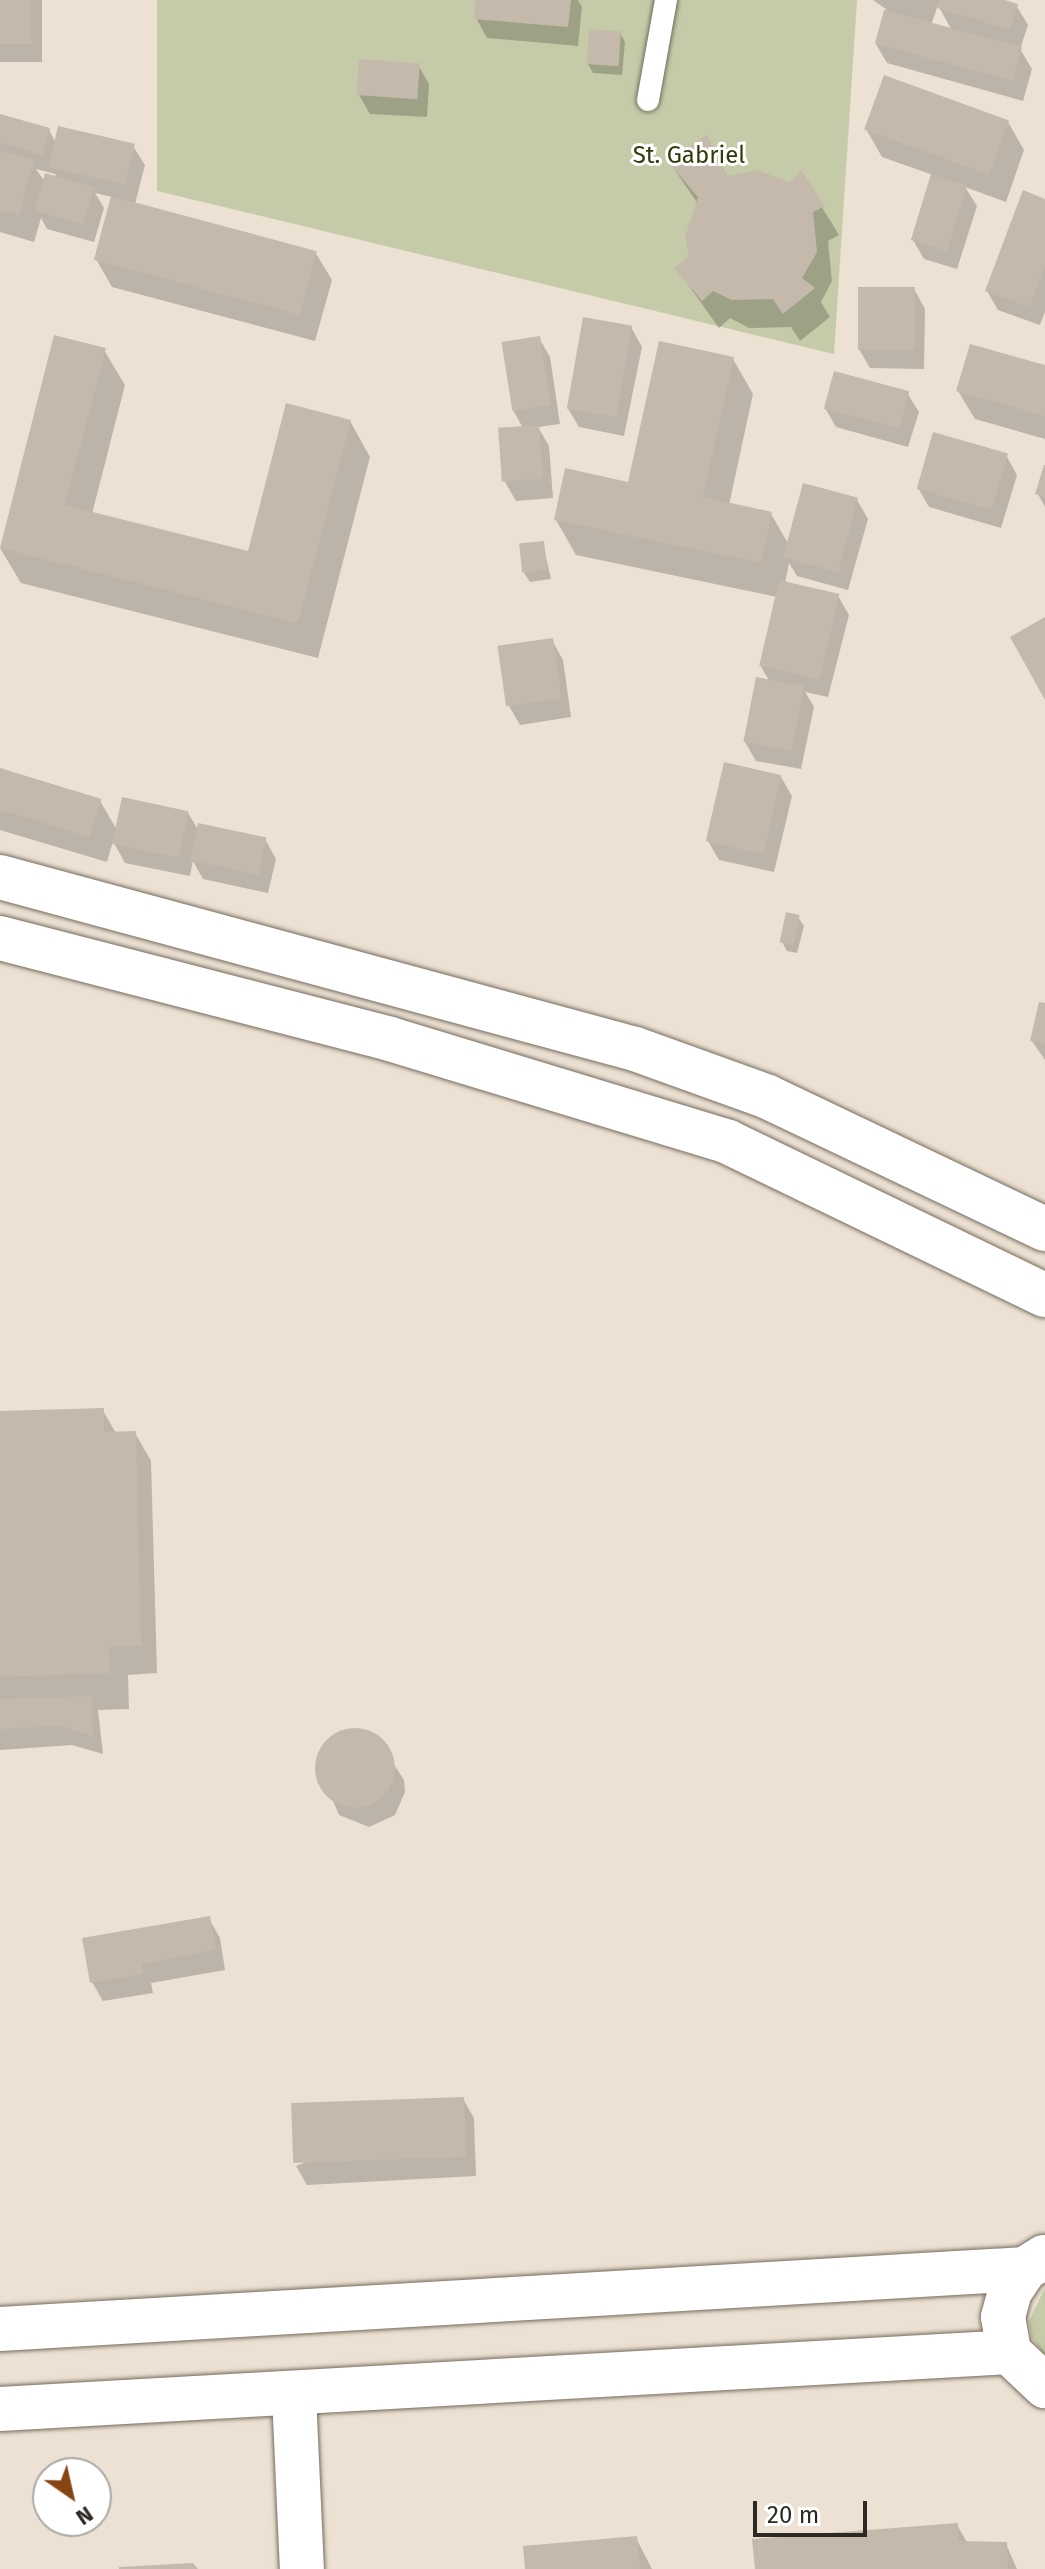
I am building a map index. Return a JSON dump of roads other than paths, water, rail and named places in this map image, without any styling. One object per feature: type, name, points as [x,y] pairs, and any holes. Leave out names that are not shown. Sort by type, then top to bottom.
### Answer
[{"type":"street","points":[[0,877],[635,1049],[768,1097],[1045,1229]]},
{"type":"street","points":[[0,938],[390,1039],[728,1142],[1045,1295]]},
{"type":"street","points":[[0,2329],[1035,2263]]},
{"type":"street","points":[[1035,2263],[1010,2291],[1003,2317],[1009,2352],[1045,2386]]},
{"type":"street","points":[[0,2409],[294,2395],[1009,2352]]},
{"type":"street","points":[[294,2395],[302,2569]]},
{"type":"lane","points":[[648,100],[666,0]]},
{"type":"park label","name":"St. Gabriel","points":[[689,156]]}]
